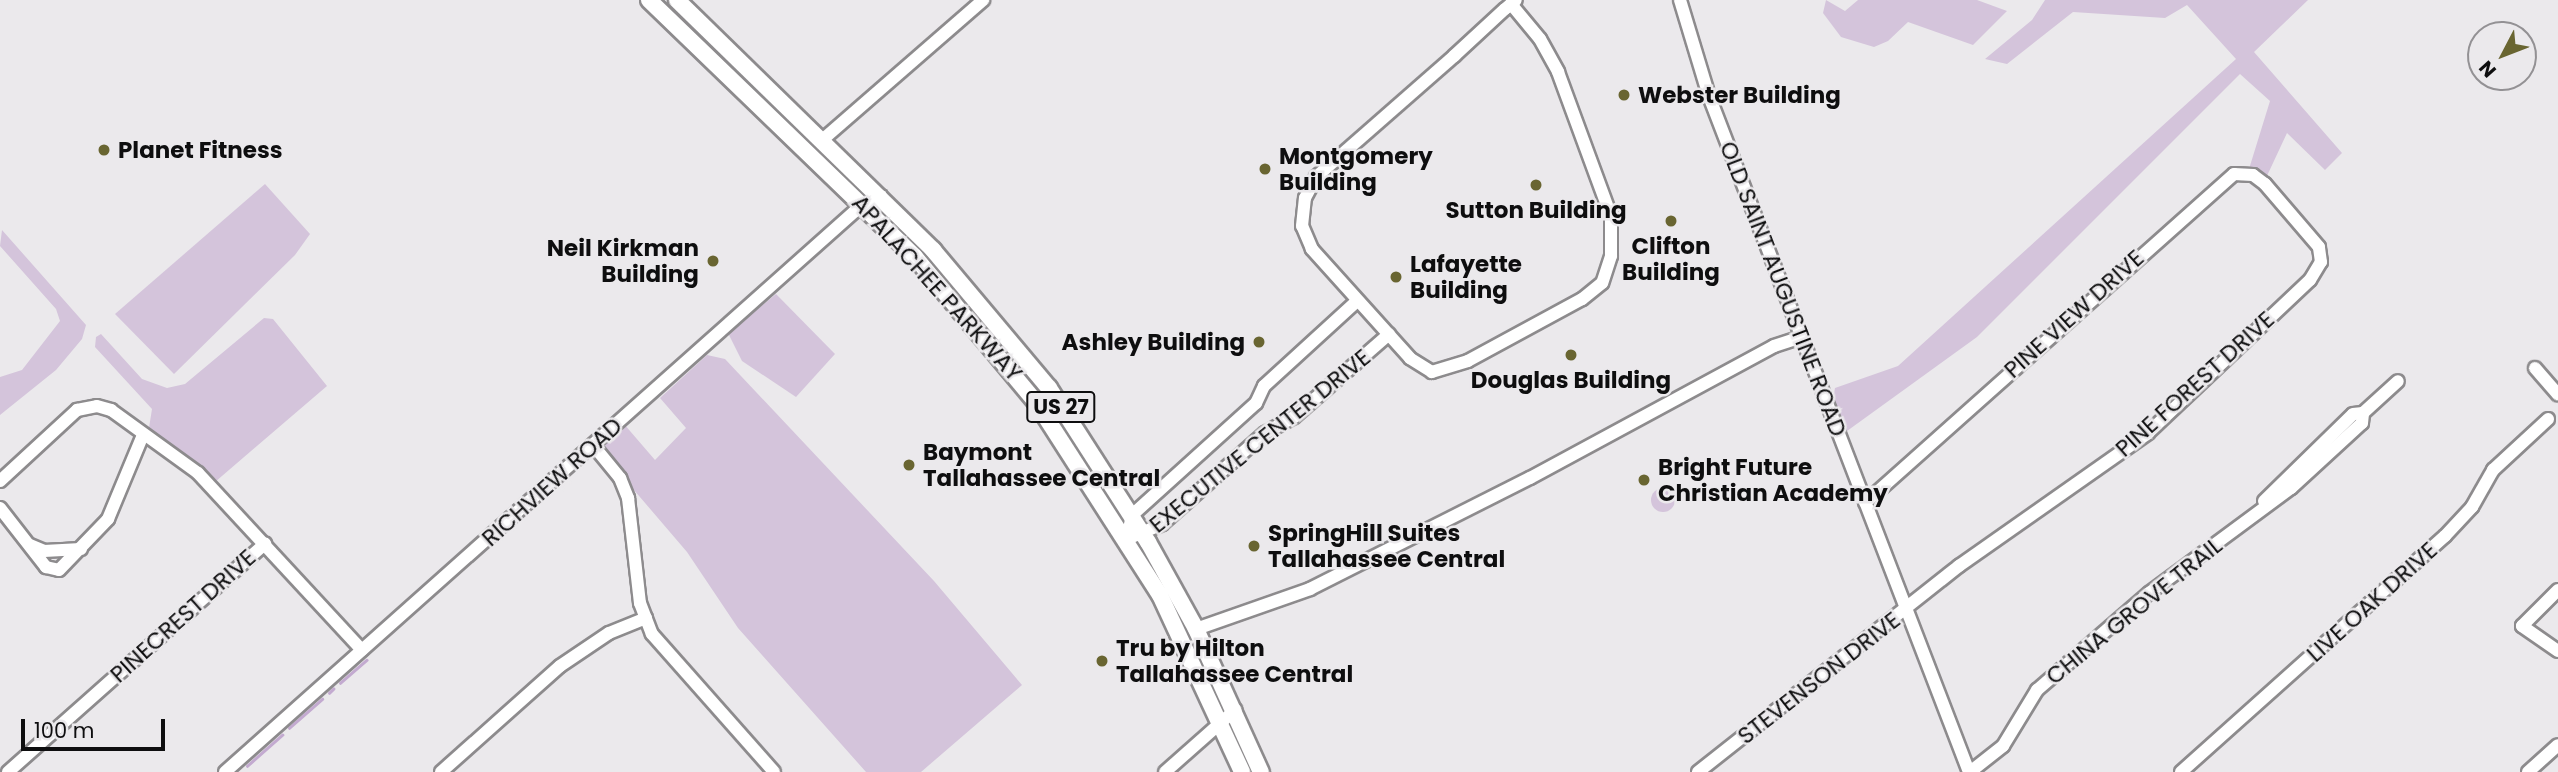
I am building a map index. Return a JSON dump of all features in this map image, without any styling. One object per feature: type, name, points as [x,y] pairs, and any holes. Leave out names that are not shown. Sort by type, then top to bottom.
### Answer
[{"type":"main road","name":"APALACHEE PARKWAY","points":[[649,0],[865,205],[996,351],[1065,442],[1127,539],[1221,722],[1242,772]]},
{"type":"main road","name":"APALACHEE PARKWAY","points":[[677,0],[881,196],[1032,366],[1144,535],[1196,629],[1261,772]]},
{"type":"main road","points":[[667,17],[708,32],[710,59]]},
{"type":"main road","points":[[996,351],[1032,366]]},
{"type":"street","points":[[821,141],[983,0]]},
{"type":"street","name":"OLD SAINT AUGUSTINE ROAD","points":[[1681,0],[1709,96],[1969,772]]},
{"type":"street","points":[[1513,2],[1540,39],[1558,72],[1611,216],[1613,240],[1606,275],[1582,299],[1450,369],[1426,370],[1388,334],[1312,249],[1302,226],[1303,210],[1317,177],[1513,2]]},
{"type":"street","name":"PINE VIEW DRIVE","points":[[1865,503],[2227,178],[2243,172],[2253,175],[2287,209]]},
{"type":"street","name":"RICHVIEW ROAD","points":[[225,772],[865,205],[881,196]]},
{"type":"street","name":"PINE FOREST DRIVE","points":[[1906,609],[2148,433],[2310,280],[2321,262],[2319,247],[2287,209]]},
{"type":"street","name":"EXECUTIVE CENTER DRIVE","points":[[1357,301],[1264,386],[1256,403],[1132,516],[1127,539],[1144,535],[1265,433],[1294,417],[1388,334]]},
{"type":"street","points":[[1196,629],[1310,589],[1530,478],[1774,346],[1802,337]]},
{"type":"street","points":[[2535,368],[2558,394]]},
{"type":"street","name":"CHINA GROVE TRAIL","points":[[1969,772],[2003,746],[2037,690],[2149,593],[2291,488],[2362,424],[2363,413],[2398,381]]},
{"type":"street","points":[[0,481],[65,418],[85,407],[111,410],[198,473],[362,650]]},
{"type":"street","name":"LIVE OAK DRIVE","points":[[2181,772],[2445,537],[2472,507],[2493,470],[2548,419]]},
{"type":"street","points":[[0,508],[54,572],[81,549],[117,503],[143,435]]},
{"type":"street","points":[[593,445],[620,478],[628,498],[646,618],[667,654],[774,772]]},
{"type":"street","points":[[28,544],[44,551],[81,549]]},
{"type":"street","name":"PINECREST DRIVE","points":[[8,772],[265,544]]},
{"type":"street","points":[[2558,590],[2522,626],[2558,651]]},
{"type":"street","name":"STEVENSON DRIVE","points":[[1698,772],[1906,609]]},
{"type":"street","points":[[441,772],[560,666],[609,633],[646,618]]},
{"type":"street","points":[[1165,772],[1234,710]]},
{"type":"street","points":[[2528,772],[2558,745]]},
{"type":"shaded area","points":[[1826,0],[1845,11],[1858,0],[1977,0],[2007,11],[1973,45],[1908,22],[1888,41],[1874,47],[1841,37],[1823,13]]},
{"type":"shaded area","points":[[2045,0],[2308,0],[2254,52],[2342,153],[2325,170],[2287,133],[2266,178],[2249,169],[2270,101],[2240,74],[1977,337],[1847,431],[1832,405],[1835,388],[1898,366],[2236,59],[2187,5],[2165,18],[2073,12],[2007,64],[1985,59],[2032,20]]},
{"type":"shaded area","points":[[265,184],[310,234],[295,255],[174,374],[115,314]]},
{"type":"shaded area","points":[[2,230],[86,325],[82,339],[56,370],[0,415],[0,377],[22,370],[60,321],[56,309],[0,246]]},
{"type":"shaded area","points":[[776,294],[835,354],[796,397],[742,361],[728,333]]},
{"type":"shaded area","points":[[264,318],[273,319],[327,386],[215,482],[182,453],[148,434],[152,409],[95,347],[96,337],[101,334],[142,379],[167,388],[185,384]]},
{"type":"shaded area","points":[[707,355],[725,359],[934,581],[1022,685],[921,772],[866,772],[738,628],[687,552],[598,448],[624,424],[655,460],[686,428],[660,398]]},
{"type":"shaded area","points":[[1663,488],[1672,491],[1675,500],[1672,509],[1663,512],[1654,509],[1651,500],[1654,491]]},
{"type":"waterway","points":[[340,683],[366,660]]},
{"type":"waterway","points":[[329,693],[333,689]]},
{"type":"waterway","points":[[289,728],[322,699]]},
{"type":"waterway","points":[[247,766],[282,735]]},
{"type":"place","name":"Webster Building","points":[[1624,95]]},
{"type":"place","name":"Planet Fitness","points":[[104,150]]},
{"type":"place","name":"Montgomery Building","points":[[1265,169]]},
{"type":"place","name":"Sutton Building","points":[[1536,185]]},
{"type":"place","name":"Clifton Building","points":[[1671,221]]},
{"type":"place","name":"Neil Kirkman Building","points":[[713,261]]},
{"type":"place","name":"Lafayette Building","points":[[1396,277]]},
{"type":"place","name":"Ashley Building","points":[[1259,342]]},
{"type":"place","name":"Douglas Building","points":[[1571,355]]},
{"type":"place","name":"Baymont Tallahassee Central","points":[[909,465]]},
{"type":"place","name":"Bright Future Christian Academy","points":[[1644,480]]},
{"type":"place","name":"SpringHill Suites Tallahassee Central","points":[[1254,546]]},
{"type":"place","name":"Tru by Hilton Tallahassee Central","points":[[1102,661]]}]
